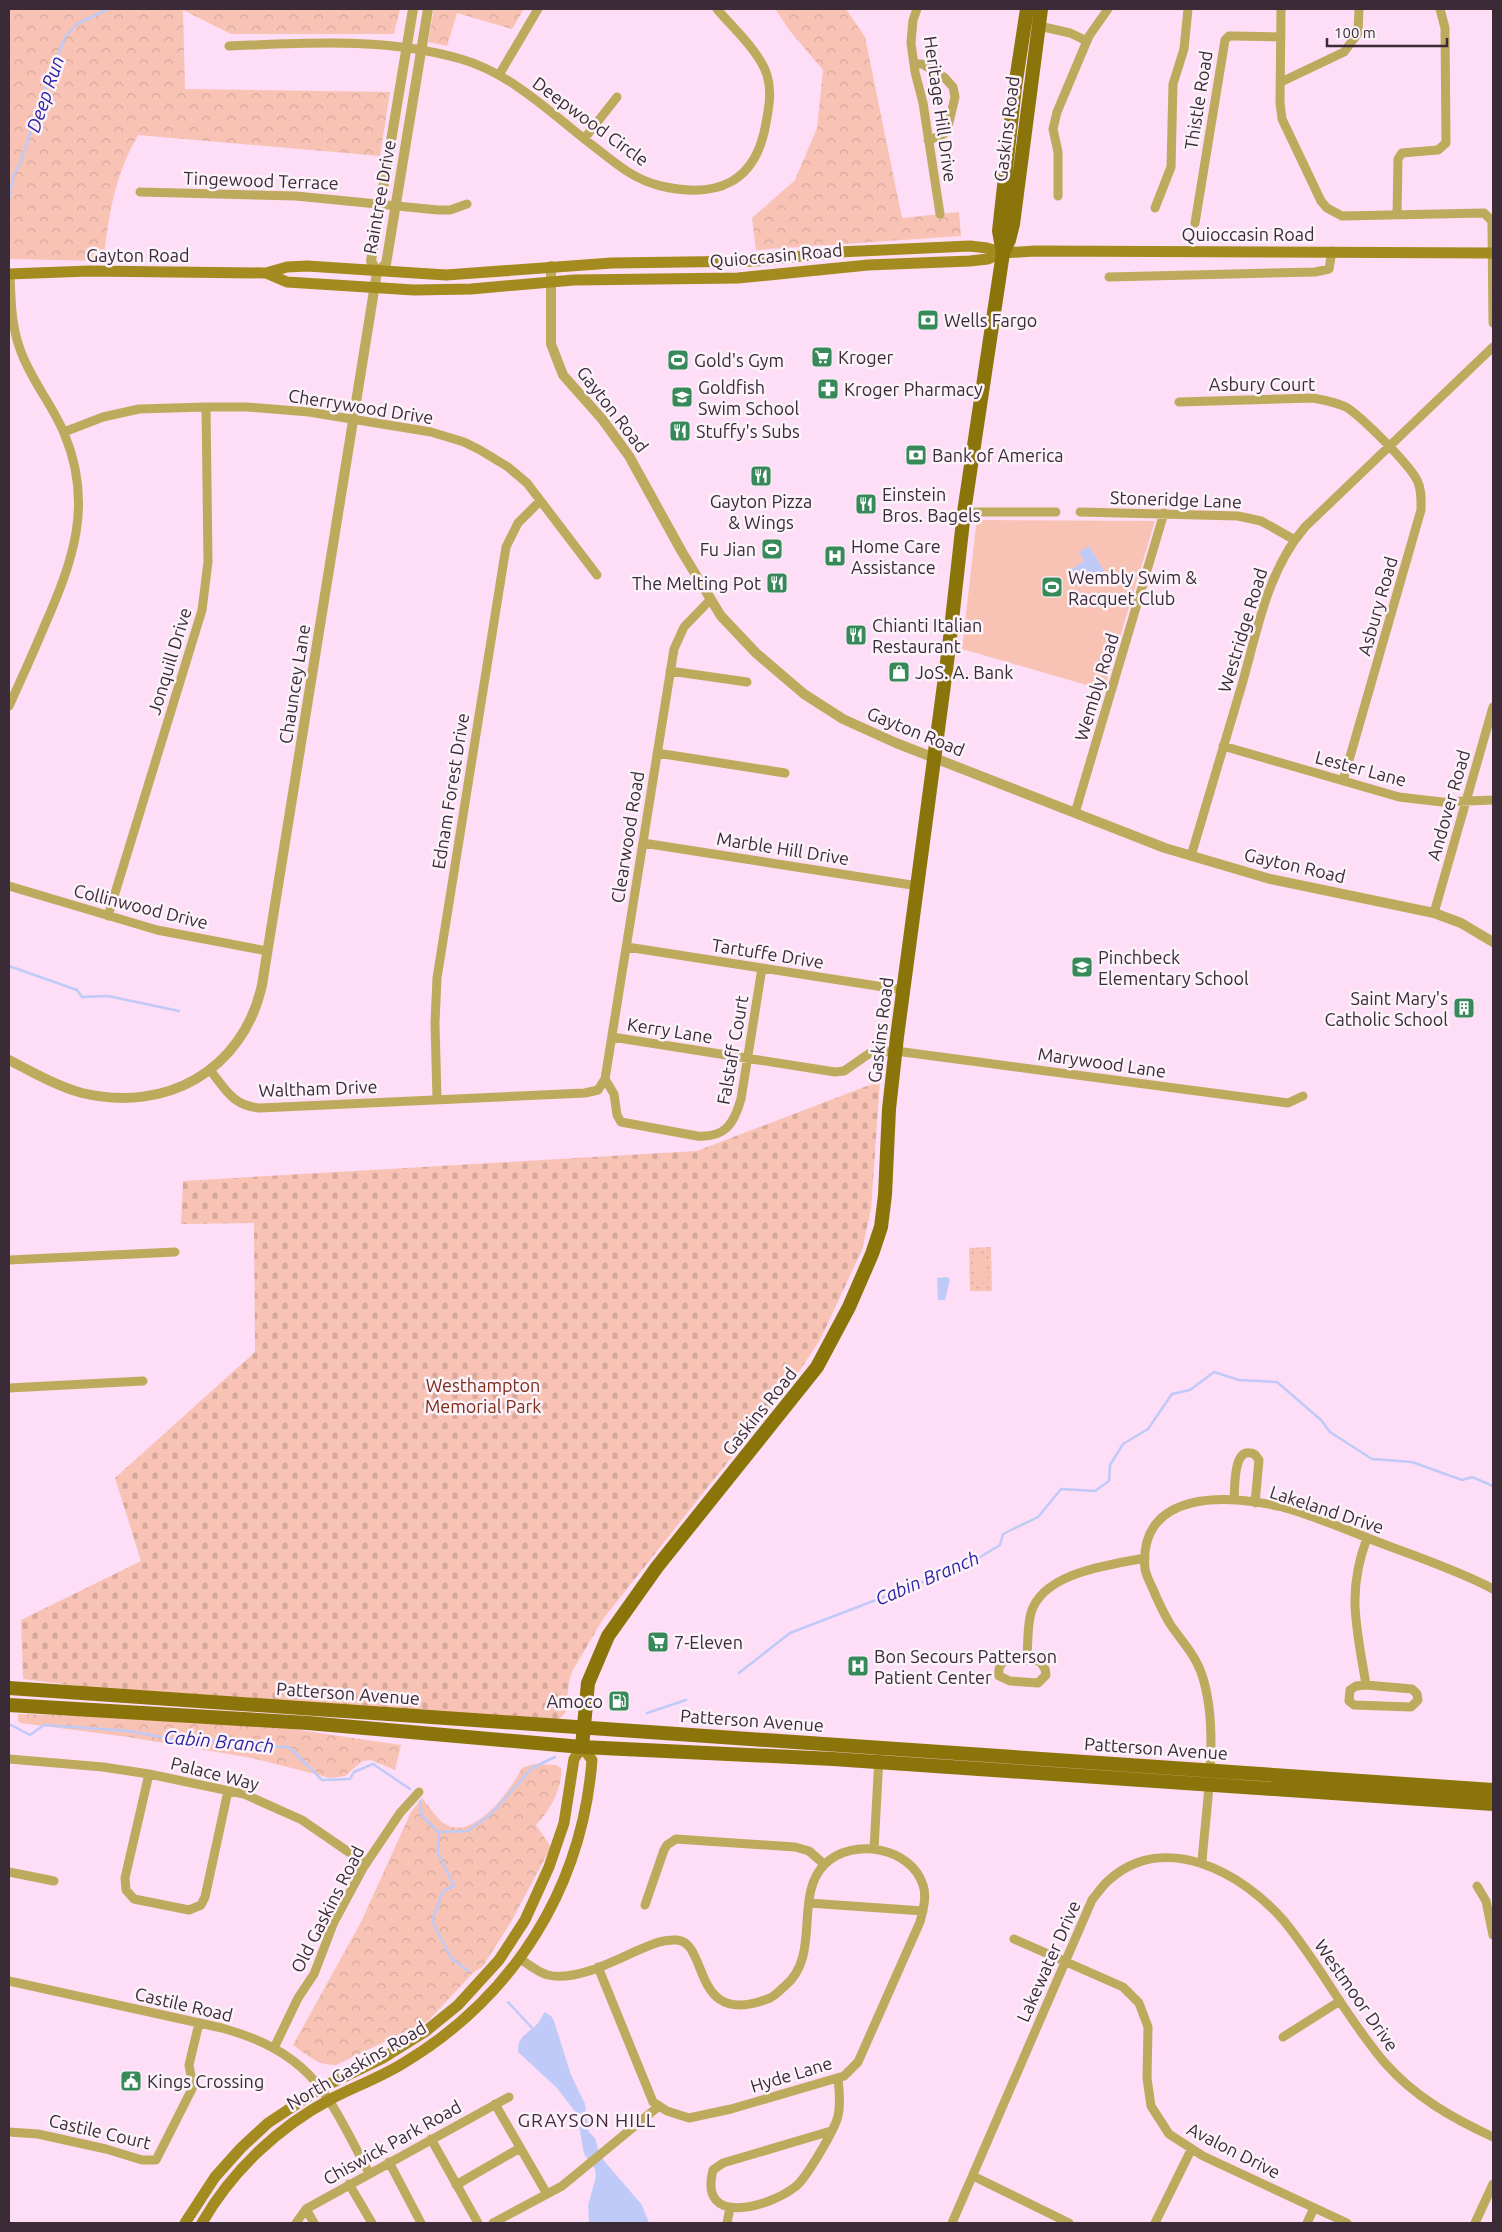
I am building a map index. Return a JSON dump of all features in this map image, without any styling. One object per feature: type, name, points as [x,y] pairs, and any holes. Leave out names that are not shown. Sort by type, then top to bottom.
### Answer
[{"type":"main road","name":"Gaskins Road","points":[[1003,253],[999,230],[1015,87],[1027,9]]},
{"type":"main road","name":"Gaskins Road","points":[[584,1728],[585,1694],[591,1672],[615,1624],[657,1567],[817,1367],[849,1308],[872,1254],[881,1227],[885,1195],[889,1109],[964,512],[1003,253],[1013,224],[1041,9]]},
{"type":"main road","name":"Quioccasin Road","points":[[551,266],[612,263],[755,261],[838,252],[970,246],[987,248],[1003,253],[1332,251],[1492,253]]},
{"type":"main road","name":"Quioccasin Road","points":[[551,282],[624,278],[738,278],[868,265],[970,261],[988,259],[1003,253]]},
{"type":"main road","name":"Gayton Road","points":[[9,274],[89,271],[266,273],[293,266],[446,275],[551,266]]},
{"type":"main road","name":"Gayton Road","points":[[266,273],[287,282],[441,291],[551,282]]},
{"type":"main road","name":"Patterson Avenue","points":[[9,1688],[584,1728],[879,1755],[1209,1777],[1493,1790]]},
{"type":"main road","name":"Patterson Avenue","points":[[9,1705],[308,1723],[582,1747],[879,1755]]},
{"type":"main road","name":"North Gaskins Road","points":[[185,2223],[215,2177],[254,2135],[296,2102],[383,2058],[426,2031],[458,2005],[499,1960],[525,1920],[550,1868],[564,1823],[574,1759],[582,1747],[584,1728]]},
{"type":"main road","name":"North Gaskins Road","points":[[202,2223],[230,2183],[248,2162],[288,2126],[330,2099],[386,2073],[428,2048],[478,2006],[519,1958],[555,1899],[580,1838],[585,1817],[592,1760],[582,1747]]},
{"type":"main road","name":"Patterson Avenue","points":[[1209,1777],[1493,1804]]},
{"type":"street","name":"Raintree Drive","points":[[413,9],[371,262],[377,272],[386,264],[428,9]]},
{"type":"street","points":[[499,75],[538,9]]},
{"type":"street","name":"Deepwood Circle","points":[[229,46],[345,42],[406,48],[463,60],[499,75],[622,168],[644,180],[677,189],[700,190],[728,184],[749,168],[763,142],[770,96],[769,84],[764,68],[754,53],[717,9]]},
{"type":"street","name":"Heritage Hill Drive","points":[[916,9],[911,43],[940,214]]},
{"type":"street","points":[[1058,196],[1058,152],[1053,129],[1057,112],[1087,41],[1108,9]]},
{"type":"street","points":[[1155,208],[1171,166],[1173,84],[1184,49],[1188,9]]},
{"type":"street","points":[[1281,9],[1282,119],[1318,196],[1327,208],[1342,216],[1484,213],[1492,221],[1493,324]]},
{"type":"street","points":[[1281,82],[1344,52],[1358,32],[1359,9]]},
{"type":"street","points":[[1397,215],[1398,158],[1402,153],[1438,150],[1446,143],[1445,28],[1440,9]]},
{"type":"street","points":[[1038,26],[1070,33],[1087,41]]},
{"type":"street","name":"Thistle Road","points":[[1195,223],[1225,40],[1229,36],[1281,37]]},
{"type":"street","points":[[914,64],[922,64],[944,77],[953,87],[955,97],[947,131],[941,136],[928,140]]},
{"type":"street","points":[[584,139],[617,97]]},
{"type":"street","name":"Tingewood Terrace","points":[[140,192],[296,196],[450,210],[467,204]]},
{"type":"street","points":[[1109,277],[1315,272],[1329,269],[1332,251]]},
{"type":"street","name":"Gayton Road","points":[[551,266],[551,344],[563,375],[602,419],[629,456],[710,600],[731,628],[756,653],[804,694],[856,725],[1075,813],[1192,856],[1270,879],[1434,913],[1461,924],[1493,942]]},
{"type":"street","name":"Chauncey Lane","points":[[210,1070],[234,1048],[251,1019],[258,999],[377,272]]},
{"type":"street","points":[[9,274],[14,327],[19,348],[64,432],[75,468],[79,491],[76,540],[56,601],[9,706]]},
{"type":"street","name":"Westridge Road","points":[[1192,856],[1273,579],[1280,562],[1295,540],[1493,347]]},
{"type":"street","name":"Asbury Court","points":[[1179,402],[1312,398],[1331,401],[1347,408],[1389,448]]},
{"type":"street","name":"Cherrywood Drive","points":[[64,432],[102,417],[139,409],[206,407],[275,409],[431,432],[464,442],[508,466],[527,483],[597,575]]},
{"type":"street","name":"Jonquill Drive","points":[[108,916],[202,610],[208,562],[206,407]]},
{"type":"street","name":"Asbury Road","points":[[1343,781],[1421,510],[1422,494],[1416,480],[1389,448]]},
{"type":"street","name":"Ednam Forest Drive","points":[[437,1100],[435,1022],[437,978],[506,547],[518,522],[540,501]]},
{"type":"street","points":[[964,512],[1056,512]]},
{"type":"street","name":"Stoneridge Lane","points":[[1080,512],[1238,516],[1261,521],[1295,540]]},
{"type":"street","name":"Wembly Road","points":[[1075,813],[1164,513]]},
{"type":"street","name":"Clearwood Road","points":[[598,1090],[605,1079],[674,649],[679,635],[694,615],[710,600]]},
{"type":"street","points":[[670,671],[747,682]]},
{"type":"street","name":"Andover Road","points":[[1434,913],[1493,707]]},
{"type":"street","name":"Lester Lane","points":[[1224,746],[1400,797],[1425,801],[1493,800]]},
{"type":"street","points":[[657,753],[785,773]]},
{"type":"street","name":"Marble Hill Drive","points":[[643,843],[918,886]]},
{"type":"street","name":"Collinwood Drive","points":[[9,886],[157,930],[267,951]]},
{"type":"street","name":"Tartuffe Drive","points":[[627,948],[903,990]]},
{"type":"street","name":"Falstaff Court","points":[[605,1079],[614,1094],[617,1115],[621,1122],[708,1137],[724,1130],[735,1119],[741,1099],[762,968]]},
{"type":"street","name":"Kerry Lane","points":[[612,1037],[840,1072],[855,1065],[870,1053],[896,1051]]},
{"type":"street","name":"Marywood Lane","points":[[896,1051],[1288,1103],[1303,1096]]},
{"type":"street","points":[[9,1060],[80,1092],[120,1098],[135,1098],[165,1093],[182,1086],[210,1070]]},
{"type":"street","name":"Waltham Drive","points":[[210,1070],[235,1100],[251,1107],[585,1093],[598,1090]]},
{"type":"street","points":[[9,1260],[174,1252]]},
{"type":"street","points":[[9,1388],[143,1381]]},
{"type":"street","points":[[1234,1500],[1238,1459],[1242,1454],[1248,1452],[1255,1454],[1259,1462],[1255,1503]]},
{"type":"street","name":"Lakeland Drive","points":[[1145,1558],[1145,1549],[1150,1535],[1164,1515],[1179,1506],[1194,1501],[1234,1500],[1291,1510],[1453,1570],[1493,1589]]},
{"type":"street","points":[[1366,1685],[1353,1599],[1355,1576],[1367,1538]]},
{"type":"street","points":[[1027,1660],[1031,1612],[1037,1600],[1050,1586],[1088,1571],[1145,1558],[1146,1571],[1162,1610],[1202,1673],[1211,1707],[1209,1777],[1202,1862]]},
{"type":"street","points":[[1008,1659],[1027,1660],[1040,1661],[1044,1665],[1046,1675],[1041,1682],[1010,1681],[999,1676],[999,1668],[1008,1659]]},
{"type":"street","points":[[1366,1685],[1412,1689],[1417,1694],[1418,1700],[1411,1708],[1354,1705],[1349,1701],[1350,1690],[1356,1686],[1366,1685]]},
{"type":"street","points":[[519,1958],[539,1972],[563,1977],[598,1967],[664,1940],[680,1940],[689,1947],[710,1988],[718,1999],[727,2004],[751,2004],[773,1997],[792,1980],[805,1949],[809,1902],[814,1884],[824,1864],[842,1854],[874,1849],[879,1755]]},
{"type":"street","name":"Palace Way","points":[[9,1759],[95,1766],[149,1774],[244,1794],[302,1820],[366,1864]]},
{"type":"street","points":[[149,1774],[125,1878],[126,1890],[134,1899],[170,1907],[193,1910],[206,1897],[228,1791]]},
{"type":"street","name":"Old Gaskins Road","points":[[274,2048],[298,1998],[314,1974],[342,1906],[366,1864],[400,1814],[419,1792]]},
{"type":"street","points":[[645,1905],[664,1850],[667,1845],[676,1840],[796,1847],[809,1851],[824,1864]]},
{"type":"street","name":"Hyde Lane","points":[[659,2106],[667,2112],[689,2118],[731,2110],[844,2076],[858,2062],[923,1911],[925,1893],[923,1884],[913,1867],[897,1856],[874,1849]]},
{"type":"street","name":"Lakewater Drive","points":[[952,2223],[1092,1900],[1109,1880],[1130,1866],[1156,1858],[1183,1858],[1202,1862]]},
{"type":"street","name":"Westmoor Drive","points":[[1202,1862],[1251,1892],[1282,1919],[1298,1939],[1376,2052],[1406,2085],[1448,2115],[1493,2137]]},
{"type":"street","points":[[9,1872],[54,1880]]},
{"type":"street","points":[[1477,1886],[1486,1902],[1493,1935]]},
{"type":"street","points":[[809,1902],[923,1911]]},
{"type":"street","name":"Avalon Drive","points":[[1014,1939],[1122,1987],[1139,2003],[1148,2027],[1147,2078],[1151,2106],[1169,2134],[1191,2150],[1347,2223]]},
{"type":"street","points":[[493,2223],[562,2186],[659,2106],[653,2102],[644,2082],[598,1967]]},
{"type":"street","name":"Castile Road","points":[[9,1982],[199,2023],[243,2034],[274,2048],[301,2065],[330,2099],[369,2173]]},
{"type":"street","points":[[1283,2037],[1340,2000]]},
{"type":"street","name":"Castile Court","points":[[9,2132],[38,2134],[106,2149],[142,2160],[156,2160],[193,2087],[189,2065],[199,2023]]},
{"type":"street","points":[[832,2131],[748,2154],[723,2163],[713,2170],[710,2183],[715,2198],[724,2207],[740,2209],[774,2198],[796,2187],[825,2144],[832,2131],[838,2117],[840,2097],[838,2078]]},
{"type":"street","name":"Chiswick Park Road","points":[[296,2223],[306,2209],[388,2162],[509,2097]]},
{"type":"street","points":[[495,2104],[546,2194]]},
{"type":"street","points":[[431,2139],[478,2223]]},
{"type":"street","points":[[456,2185],[520,2148]]},
{"type":"street","points":[[1155,2223],[1191,2150]]},
{"type":"street","points":[[388,2162],[421,2223]]},
{"type":"street","points":[[973,2176],[1068,2223]]},
{"type":"street","points":[[349,2184],[372,2223]]},
{"type":"street","points":[[1475,2223],[1493,2184]]},
{"type":"street","points":[[727,2223],[730,2208]]},
{"type":"street","points":[[1307,2223],[1314,2208]]},
{"type":"street","points":[[306,2209],[314,2223]]},
{"type":"green space","points":[[9,9],[400,9],[394,34],[231,34],[183,10],[185,89],[390,92],[380,156],[138,135],[123,167],[114,196],[103,261],[9,259]]},
{"type":"green space","points":[[434,9],[524,9],[512,29],[457,13],[447,46],[428,42]]},
{"type":"green space","points":[[775,9],[846,9],[865,37],[902,218],[959,212],[961,236],[756,250],[752,218],[795,180],[817,128],[823,70],[790,31]]},
{"type":"green space","name":"Wembly Swim & Racquet Club","points":[[983,520],[1155,521],[1104,690],[962,649],[976,526],[978,522]]},
{"type":"green space","name":"Westhampton Memorial Park","points":[[880,1081],[871,1209],[862,1250],[820,1340],[796,1376],[603,1619],[573,1670],[569,1681],[566,1712],[558,1720],[133,1693],[23,1679],[21,1620],[141,1561],[115,1478],[255,1352],[254,1223],[181,1224],[183,1181],[697,1151]]},
{"type":"green space","points":[[991,1247],[992,1291],[970,1291],[969,1248]]},
{"type":"green space","points":[[973,1255],[986,1255],[988,1283],[975,1283]]},
{"type":"green space","points":[[18,1714],[124,1717],[292,1729],[401,1745],[395,1770],[371,1760],[362,1761],[345,1776],[330,1778],[252,1758],[128,1737],[21,1723],[18,1721]]},
{"type":"green space","points":[[534,1764],[556,1765],[561,1768],[560,1784],[554,1799],[536,1825],[551,1847],[511,1922],[483,1966],[473,1973],[428,2021],[336,2065],[318,2062],[293,2045],[361,1922],[411,1812],[422,1798],[442,1822],[454,1827],[466,1827],[478,1821],[500,1801],[522,1768]]},
{"type":"water","points":[[1089,546],[1109,579],[1102,583],[1097,574],[1078,586],[1069,571],[1084,561],[1079,552]]},
{"type":"water","points":[[947,1277],[950,1279],[945,1300],[938,1300],[937,1278]]},
{"type":"water","points":[[545,2012],[554,2021],[571,2075],[585,2104],[589,2132],[595,2138],[600,2156],[642,2205],[649,2223],[589,2223],[588,2206],[596,2176],[595,2169],[584,2154],[577,2114],[557,2088],[518,2052],[519,2042],[538,2023]]},
{"type":"waterway","name":"Deep Run","points":[[9,199],[13,177],[21,161],[65,37],[77,24],[108,9]]},
{"type":"waterway","points":[[9,966],[77,990],[82,997],[108,996],[179,1011]]},
{"type":"waterway","name":"Cabin Branch","points":[[739,1673],[790,1633],[967,1565],[1000,1545],[1003,1534],[1038,1517],[1061,1489],[1095,1491],[1109,1481],[1110,1465],[1123,1444],[1148,1429],[1172,1394],[1190,1390],[1214,1372],[1239,1380],[1277,1382],[1321,1420],[1330,1432],[1372,1459],[1412,1462],[1462,1480],[1472,1477],[1493,1486]]},
{"type":"waterway","name":"Cabin Branch","points":[[647,1713],[686,1700]]},
{"type":"waterway","name":"Cabin Branch","points":[[9,1724],[30,1735],[44,1725],[129,1731],[193,1743],[210,1740],[239,1746],[289,1747],[322,1780],[350,1779],[354,1772],[373,1764],[410,1789]]},
{"type":"waterway","name":"Cabin Branch","points":[[420,1801],[422,1816],[439,1832],[468,1831],[491,1814],[532,1768],[555,1757]]},
{"type":"waterway","points":[[439,1832],[438,1853],[454,1886],[443,1891],[432,1921],[451,1958],[468,1971]]},
{"type":"waterway","points":[[508,2002],[533,2029]]},
{"type":"place","name":"Wells Fargo","points":[[928,320]]},
{"type":"place","name":"Kroger","points":[[822,357]]},
{"type":"place","name":"Gold's Gym","points":[[678,360]]},
{"type":"place","name":"Kroger Pharmacy","points":[[828,389]]},
{"type":"place","name":"Goldfish Swim School","points":[[682,397]]},
{"type":"place","name":"Stuffy's Subs","points":[[680,431]]},
{"type":"place","name":"Bank of America","points":[[916,455]]},
{"type":"place","name":"Gayton Pizza & Wings","points":[[761,476]]},
{"type":"place","name":"Einstein Bros. Bagels","points":[[866,504]]},
{"type":"place","name":"Fu Jian","points":[[772,549]]},
{"type":"place","name":"Home Care Assistance","points":[[835,556]]},
{"type":"place","name":"The Melting Pot","points":[[777,583]]},
{"type":"place","name":"Wembly Swim & Racquet Club","points":[[1052,587]]},
{"type":"place","name":"Chianti Italian Restaurant","points":[[856,635]]},
{"type":"place","name":"JoS. A. Bank","points":[[899,672]]},
{"type":"place","name":"Pinchbeck Elementary School","points":[[1082,967]]},
{"type":"place","name":"Saint Mary's Catholic School","points":[[1464,1008]]},
{"type":"place","name":"7-Eleven","points":[[658,1642]]},
{"type":"place","name":"Bon Secours Patterson Patient Center","points":[[858,1666]]},
{"type":"place","name":"Amoco","points":[[619,1701]]},
{"type":"place","name":"Kings Crossing","points":[[131,2081]]},
{"type":"district","name":"GRAYSON HILL","points":[[587,2120]]}]
